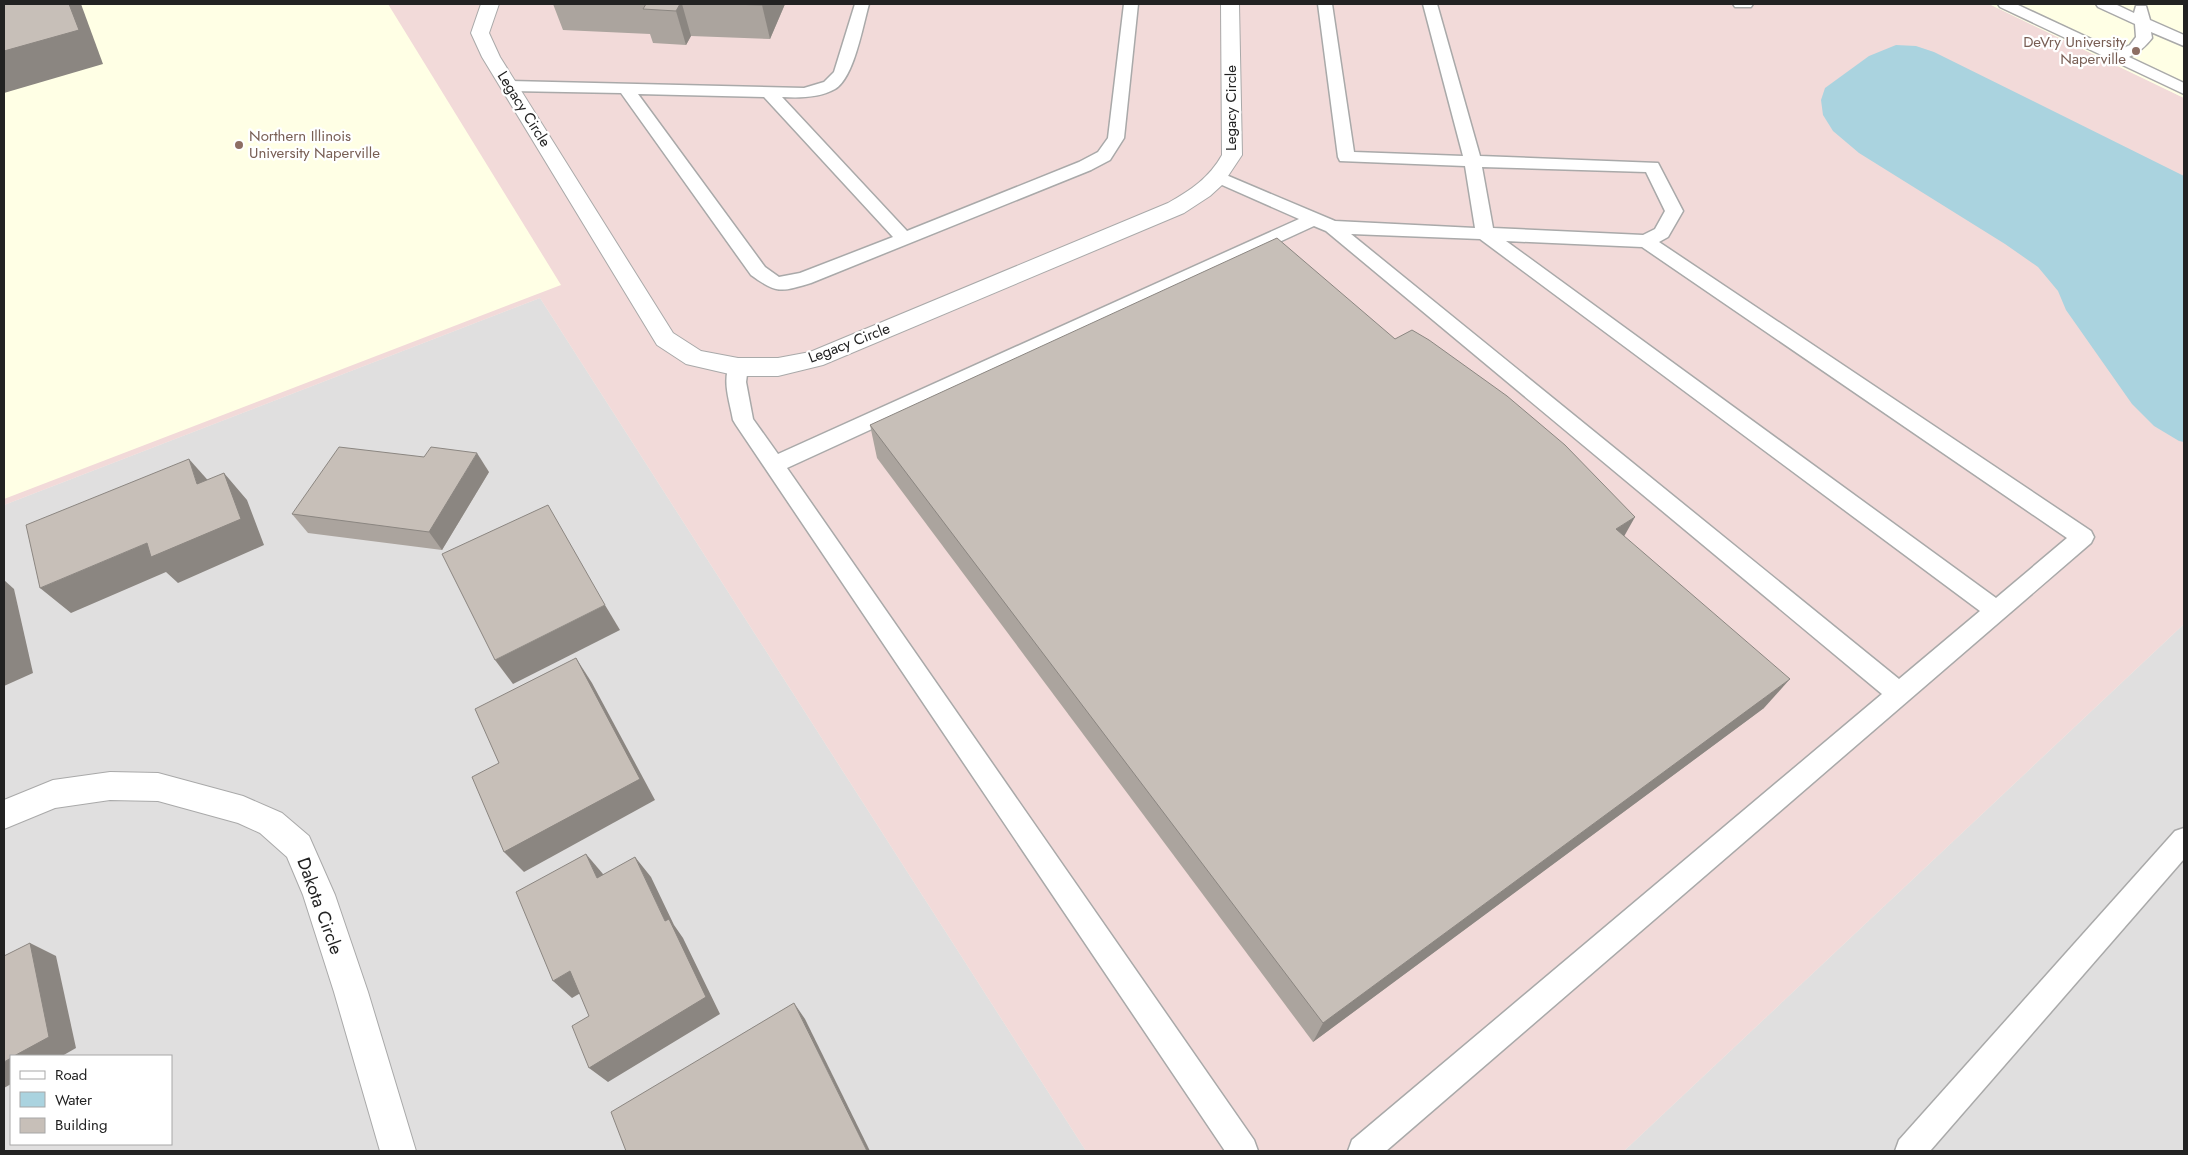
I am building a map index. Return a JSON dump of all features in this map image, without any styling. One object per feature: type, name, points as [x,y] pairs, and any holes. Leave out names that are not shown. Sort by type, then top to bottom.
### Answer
[{"type":"street","name":"Legacy Circle","points":[[490,4],[480,33],[491,57],[665,339],[694,358],[738,366],[778,367],[815,359],[1176,208],[1206,190],[1219,177],[1232,155],[1230,4]]},
{"type":"street","name":"Dakota Circle","points":[[4,815],[53,794],[110,786],[158,787],[243,810],[271,822],[298,847],[319,895],[351,992],[398,1151]]},
{"type":"lane","points":[[510,86],[805,93],[830,85],[841,73],[862,4]]},
{"type":"lane","points":[[626,89],[758,271],[776,284],[804,279],[1085,166],[1104,156],[1116,138],[1131,4]]},
{"type":"lane","points":[[774,465],[1323,223],[1485,234],[1646,241],[1662,233],[1674,211],[1652,167],[1346,156],[1325,4]]},
{"type":"lane","points":[[1430,4],[1473,162],[1485,234],[1996,610]]},
{"type":"lane","points":[[1740,4],[1746,4]]},
{"type":"lane","points":[[2005,4],[2184,89]]},
{"type":"lane","points":[[2102,4],[2184,41]]},
{"type":"lane","points":[[2118,58],[2135,48],[2144,38],[2140,4]]},
{"type":"lane","points":[[769,93],[905,239]]},
{"type":"lane","points":[[1219,177],[1323,223],[1899,693]]},
{"type":"lane","points":[[1363,1151],[2083,537],[1646,241]]},
{"type":"lane","points":[[738,366],[736,382],[743,420],[1243,1151]]},
{"type":"lane","points":[[1910,1151],[2184,840]]},
{"type":"shaded area","points":[[4,4],[1989,4],[2184,98],[2184,624],[1624,1151],[1086,1151],[540,298],[4,505]]},
{"type":"shaded area","name":"Northern Illinois University Naperville","points":[[4,4],[388,4],[561,285],[4,499]]},
{"type":"shaded area","name":"DeVry University Naperville","points":[[1989,4],[2184,4],[2184,98]]},
{"type":"shaded area","points":[[540,298],[1086,1151],[4,1151],[4,505]]},
{"type":"shaded area","points":[[2184,624],[2184,1151],[1624,1151]]},
{"type":"water","points":[[1896,45],[1916,46],[1934,52],[2184,176],[2184,442],[2154,426],[2132,404],[2066,310],[2058,291],[2038,267],[2005,244],[1859,153],[1833,131],[1823,115],[1821,100],[1825,88],[1869,56]]},
{"type":"building","points":[[4,4],[69,4],[79,30],[4,51]]},
{"type":"building","points":[[646,4],[680,4],[676,11],[643,9]]},
{"type":"building","points":[[729,4],[762,4],[762,5]]},
{"type":"building","points":[[1277,238],[1395,339],[1412,330],[1429,340],[1507,396],[1565,445],[1635,517],[1616,529],[1790,679],[1323,1023],[870,425]]},
{"type":"building","points":[[339,447],[424,457],[431,447],[477,453],[429,532],[292,514]]},
{"type":"building","points":[[189,459],[197,484],[224,473],[241,519],[151,557],[147,543],[40,588],[26,525]]},
{"type":"building","points":[[548,505],[605,605],[495,660],[442,554]]},
{"type":"building","points":[[576,658],[640,779],[504,852],[472,777],[499,763],[475,709]]},
{"type":"building","points":[[586,854],[597,878],[635,857],[665,921],[669,919],[706,997],[589,1068],[572,1026],[589,1016],[570,971],[553,981],[516,892]]},
{"type":"building","points":[[30,943],[49,1037],[16,1055],[10,1055],[10,1059],[4,1062],[4,956]]},
{"type":"building","points":[[794,1003],[867,1151],[626,1151],[611,1112]]},
{"type":"place","name":"DeVry University Naperville","points":[[2136,51]]},
{"type":"place","name":"Northern Illinois University Naperville","points":[[239,145]]}]
